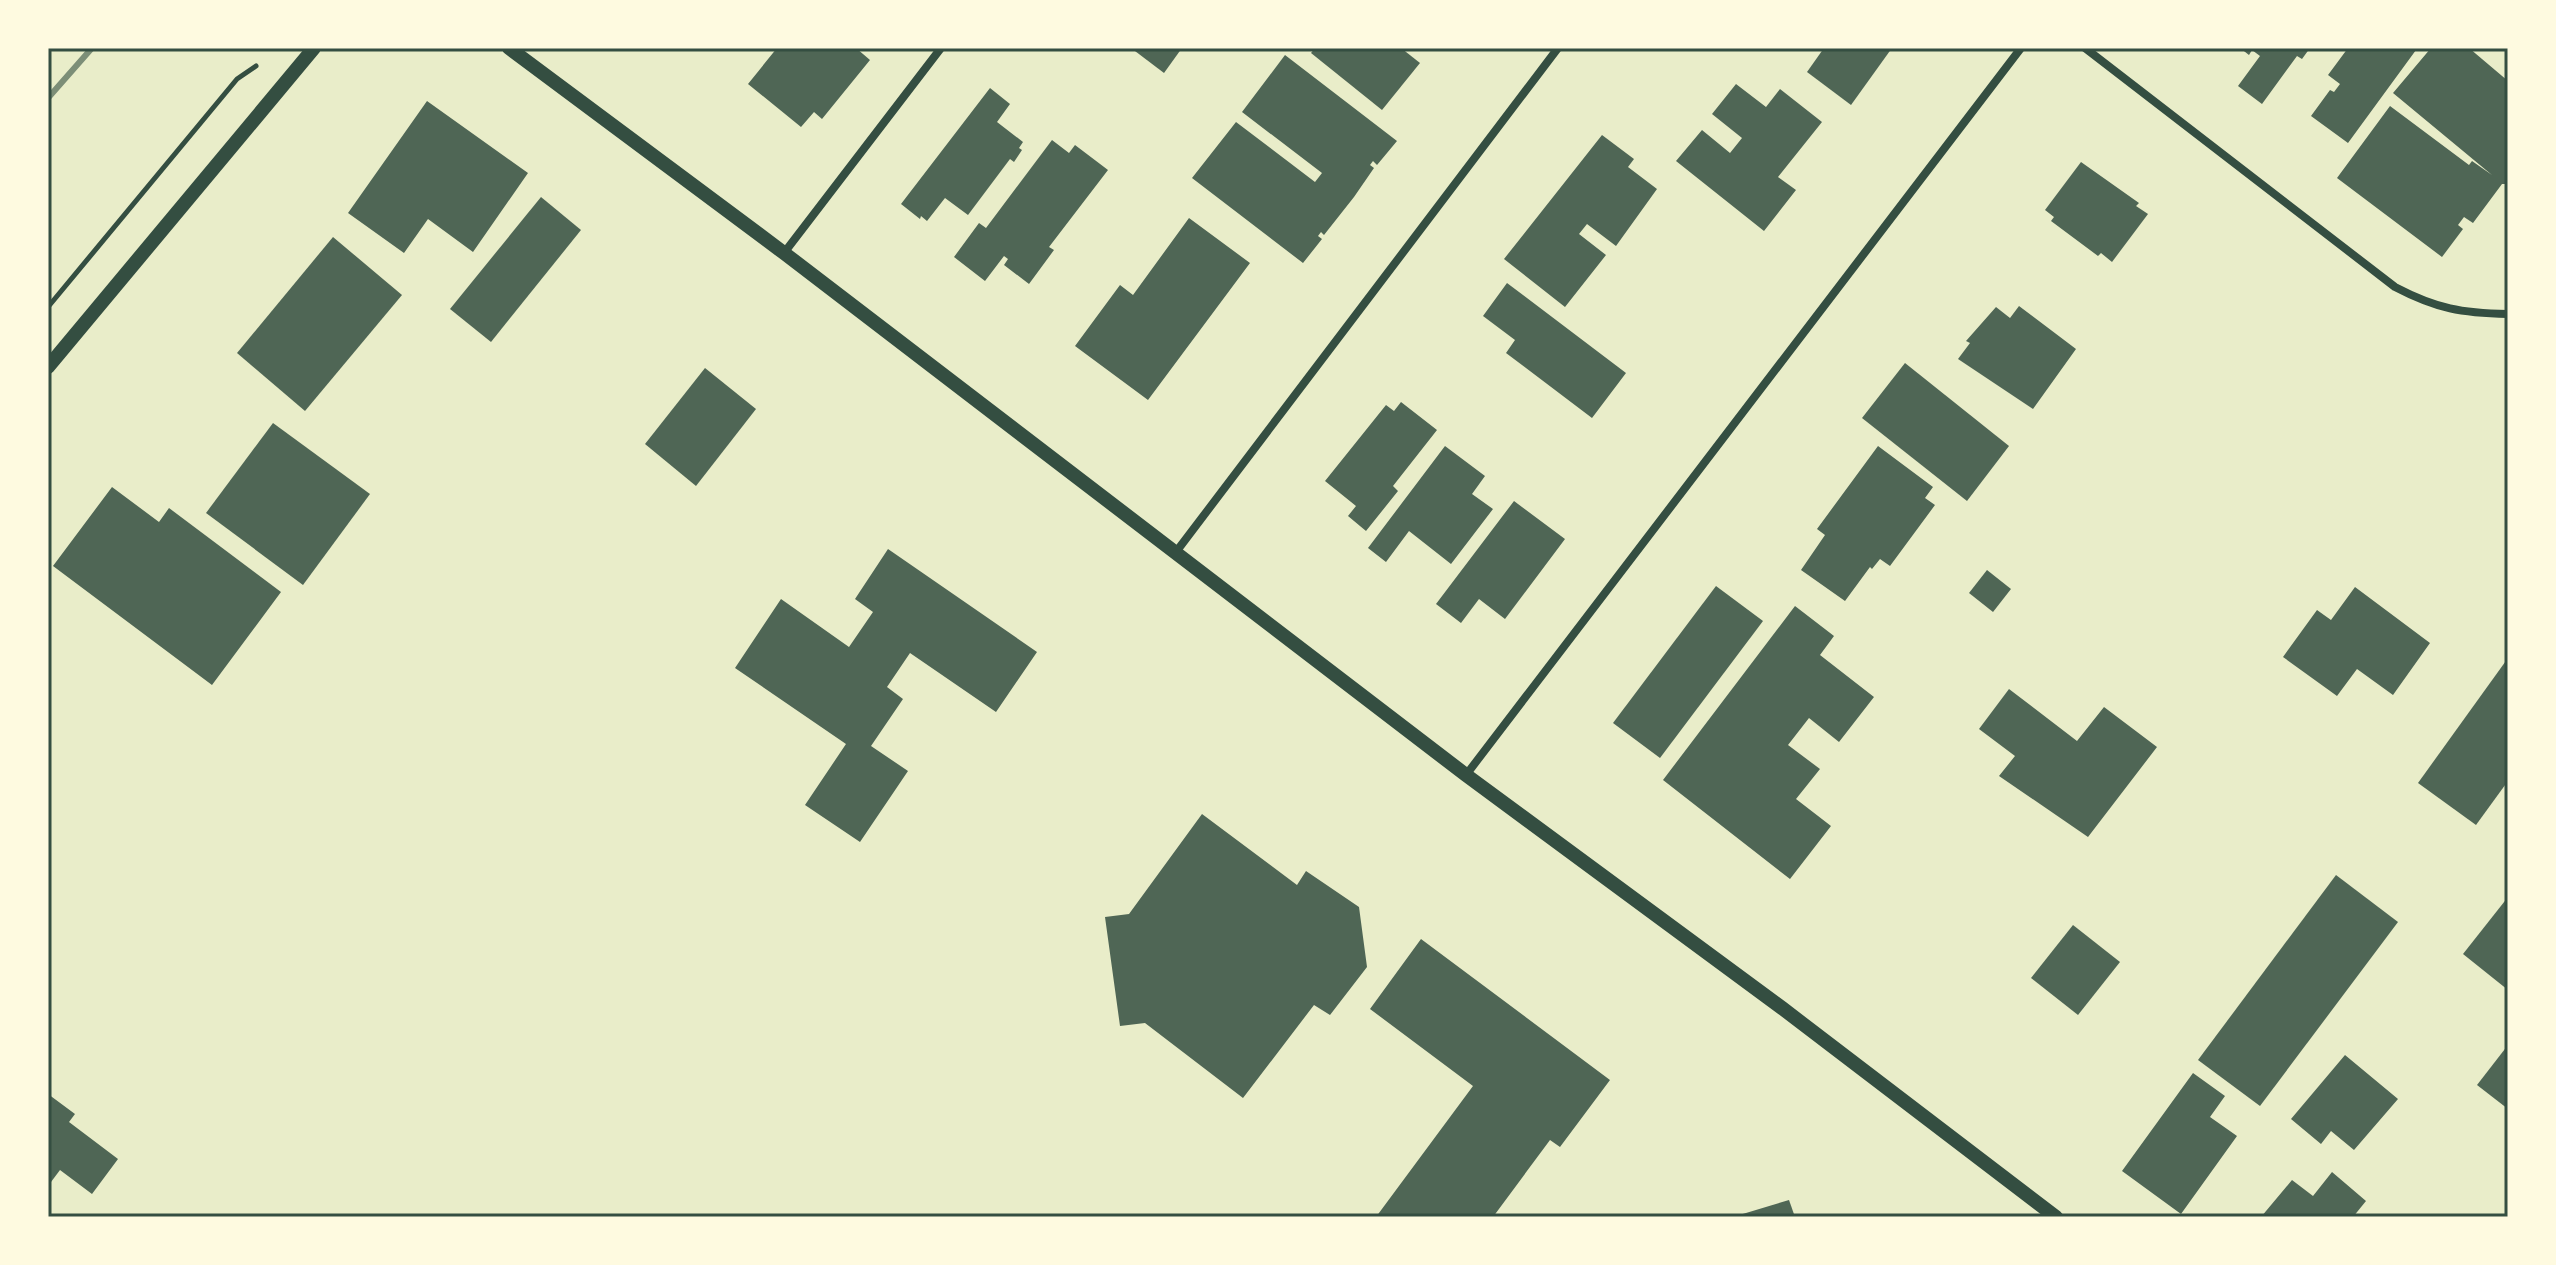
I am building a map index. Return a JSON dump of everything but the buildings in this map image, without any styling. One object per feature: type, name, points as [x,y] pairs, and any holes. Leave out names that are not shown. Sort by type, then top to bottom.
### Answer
[{"type":"street","points":[[48,367],[314,48]]},
{"type":"street","points":[[509,48],[784,253],[1466,775],[1782,1008],[2056,1217]]},
{"type":"street","points":[[784,253],[941,48]]},
{"type":"street","points":[[1176,552],[1558,48]]},
{"type":"street","points":[[1466,775],[2021,48]]},
{"type":"street","points":[[2085,48],[2395,287],[2428,304],[2459,313],[2508,314]]},
{"type":"path","points":[[48,307],[237,79],[260,63]]},
{"type":"railway","points":[[48,98],[92,48]]}]
